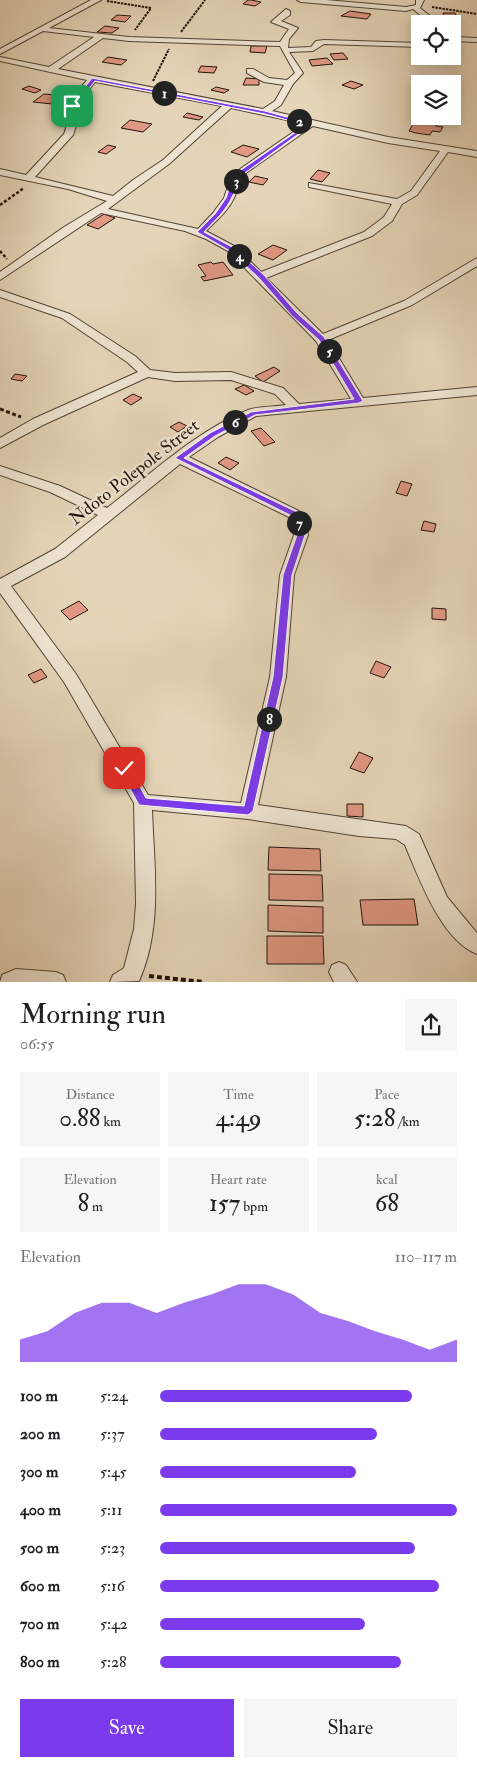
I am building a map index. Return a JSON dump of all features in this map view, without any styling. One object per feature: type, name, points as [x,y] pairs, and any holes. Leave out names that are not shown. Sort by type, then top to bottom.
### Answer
[{"type":"street","points":[[0,52],[96,0]]},
{"type":"street","points":[[301,0],[418,5],[427,15]]},
{"type":"street","points":[[265,112],[278,103],[289,83],[299,73],[284,47],[285,38],[294,28],[275,21],[286,15],[286,10]]},
{"type":"street","points":[[41,29],[129,39],[313,49],[319,43],[324,42],[411,45]]},
{"type":"street","points":[[52,70],[101,36]]},
{"type":"street","points":[[461,39],[477,40]]},
{"type":"street","points":[[0,59],[265,112],[310,124],[388,140],[477,154]]},
{"type":"street","points":[[250,72],[266,80],[289,83]]},
{"type":"street","points":[[32,179],[72,129],[70,112],[72,106],[94,79]]},
{"type":"street","points":[[0,277],[68,229],[116,200],[136,182],[166,162],[228,106]]},
{"type":"street","points":[[200,232],[225,204],[234,183],[243,172],[310,124]]},
{"type":"street","points":[[261,276],[368,234],[388,219],[398,202],[414,192],[446,149]]},
{"type":"street","points":[[0,172],[116,200]]},
{"type":"street","points":[[312,185],[398,202]]},
{"type":"street","points":[[102,210],[124,217],[200,232],[215,238],[232,249],[261,276],[295,314],[321,339],[359,401]]},
{"type":"street","points":[[321,339],[408,303],[477,261]]},
{"type":"street","points":[[0,265],[16,265]]},
{"type":"street","points":[[0,293],[66,316],[131,359],[146,374]]},
{"type":"street","points":[[0,444],[38,422],[146,374],[175,377],[231,376],[254,382],[279,392],[295,407]]},
{"type":"street","name":"Ndoto Polepole Street","points":[[1,586],[60,553],[178,458],[213,434],[253,413],[359,401],[428,398],[477,391]]},
{"type":"street","points":[[178,458],[294,514],[298,519],[301,535],[287,575],[278,677],[248,811]]},
{"type":"street","points":[[0,470],[55,489],[108,514]]},
{"type":"street","points":[[1,586],[70,678],[143,802],[146,904],[144,929],[126,978]]},
{"type":"street","points":[[143,802],[248,811],[400,832],[412,840],[440,902],[466,936],[477,946]]},
{"type":"street","points":[[9,982],[16,979],[56,982]]},
{"type":"path","points":[[104,0],[151,8],[129,39]]},
{"type":"path","points":[[145,88],[155,80],[164,58],[175,40],[205,0]]},
{"type":"path","points":[[418,5],[477,14]]},
{"type":"path","points":[[0,205],[32,179]]},
{"type":"path","points":[[126,978],[203,982]]},
{"type":"building","points":[[248,0],[261,2],[255,6],[243,4]]},
{"type":"building","points":[[350,11],[371,14],[367,19],[341,16]]},
{"type":"building","points":[[443,13],[455,13],[456,15],[444,15]]},
{"type":"building","points":[[117,15],[131,16],[125,22],[111,20]]},
{"type":"building","points":[[105,26],[119,28],[112,33],[97,32]]},
{"type":"building","points":[[251,46],[267,46],[265,53],[250,52]]},
{"type":"building","points":[[343,53],[348,59],[334,60],[330,54]]},
{"type":"building","points":[[108,57],[127,60],[121,65],[102,62]]},
{"type":"building","points":[[327,58],[333,64],[312,66],[309,60]]},
{"type":"building","points":[[201,66],[217,67],[214,73],[198,72]]},
{"type":"building","points":[[246,78],[259,79],[259,85],[243,85]]},
{"type":"building","points":[[351,81],[363,85],[354,89],[342,85]]},
{"type":"building","points":[[29,86],[41,90],[35,93],[22,89]]},
{"type":"building","points":[[216,87],[229,90],[224,93],[211,90]]},
{"type":"building","points":[[44,94],[68,99],[62,105],[33,102]]},
{"type":"building","points":[[187,113],[203,117],[199,120],[183,117]]},
{"type":"building","points":[[130,120],[152,124],[143,132],[121,128]]},
{"type":"building","points":[[413,125],[436,125],[443,127],[440,132],[432,131],[430,135],[409,131]]},
{"type":"building","points":[[108,145],[116,147],[106,154],[98,152]]},
{"type":"building","points":[[243,145],[259,149],[247,157],[231,152]]},
{"type":"building","points":[[318,170],[330,173],[322,182],[310,179]]},
{"type":"building","points":[[255,176],[268,179],[263,185],[249,182]]},
{"type":"building","points":[[104,214],[115,218],[98,229],[87,225]]},
{"type":"building","points":[[273,245],[287,250],[273,260],[258,254]]},
{"type":"building","points":[[211,262],[213,264],[223,262],[233,275],[204,281],[201,277],[206,276],[198,265]]},
{"type":"building","points":[[274,367],[280,371],[263,382],[255,376]]},
{"type":"building","points":[[15,374],[27,376],[22,381],[11,379]]},
{"type":"building","points":[[244,385],[254,391],[246,395],[235,389]]},
{"type":"building","points":[[133,394],[142,398],[131,405],[123,400]]},
{"type":"building","points":[[179,422],[187,426],[178,432],[170,427]]},
{"type":"building","points":[[261,428],[275,442],[264,446],[251,431]]},
{"type":"building","points":[[226,457],[239,463],[230,470],[218,463]]},
{"type":"building","points":[[401,481],[412,484],[407,496],[396,493]]},
{"type":"building","points":[[424,521],[436,524],[434,532],[421,530]]},
{"type":"building","points":[[79,601],[88,610],[70,620],[61,611]]},
{"type":"building","points":[[432,608],[446,609],[446,620],[432,619]]},
{"type":"building","points":[[376,661],[391,667],[384,678],[370,673]]},
{"type":"building","points":[[41,669],[47,677],[34,683],[28,675]]},
{"type":"building","points":[[359,752],[373,758],[364,773],[350,768]]},
{"type":"building","points":[[347,804],[363,804],[363,817],[347,816]]},
{"type":"building","points":[[269,847],[320,849],[321,871],[268,870]]},
{"type":"building","points":[[269,874],[322,875],[323,901],[269,900]]},
{"type":"building","points":[[414,899],[418,925],[363,925],[360,900]]},
{"type":"building","points":[[268,905],[323,907],[323,933],[268,931]]},
{"type":"building","points":[[267,936],[323,936],[324,964],[267,964]]},
{"type":"route","points":[[72,106],[78,96],[94,79],[265,112],[310,124],[243,172],[234,183],[229,198],[217,215],[200,232],[215,238],[232,249],[261,276],[295,314],[321,339],[359,401],[253,413],[213,434],[178,458],[294,514],[298,519],[301,535],[287,575],[278,677],[268,729],[248,811],[143,802],[124,768]]}]
